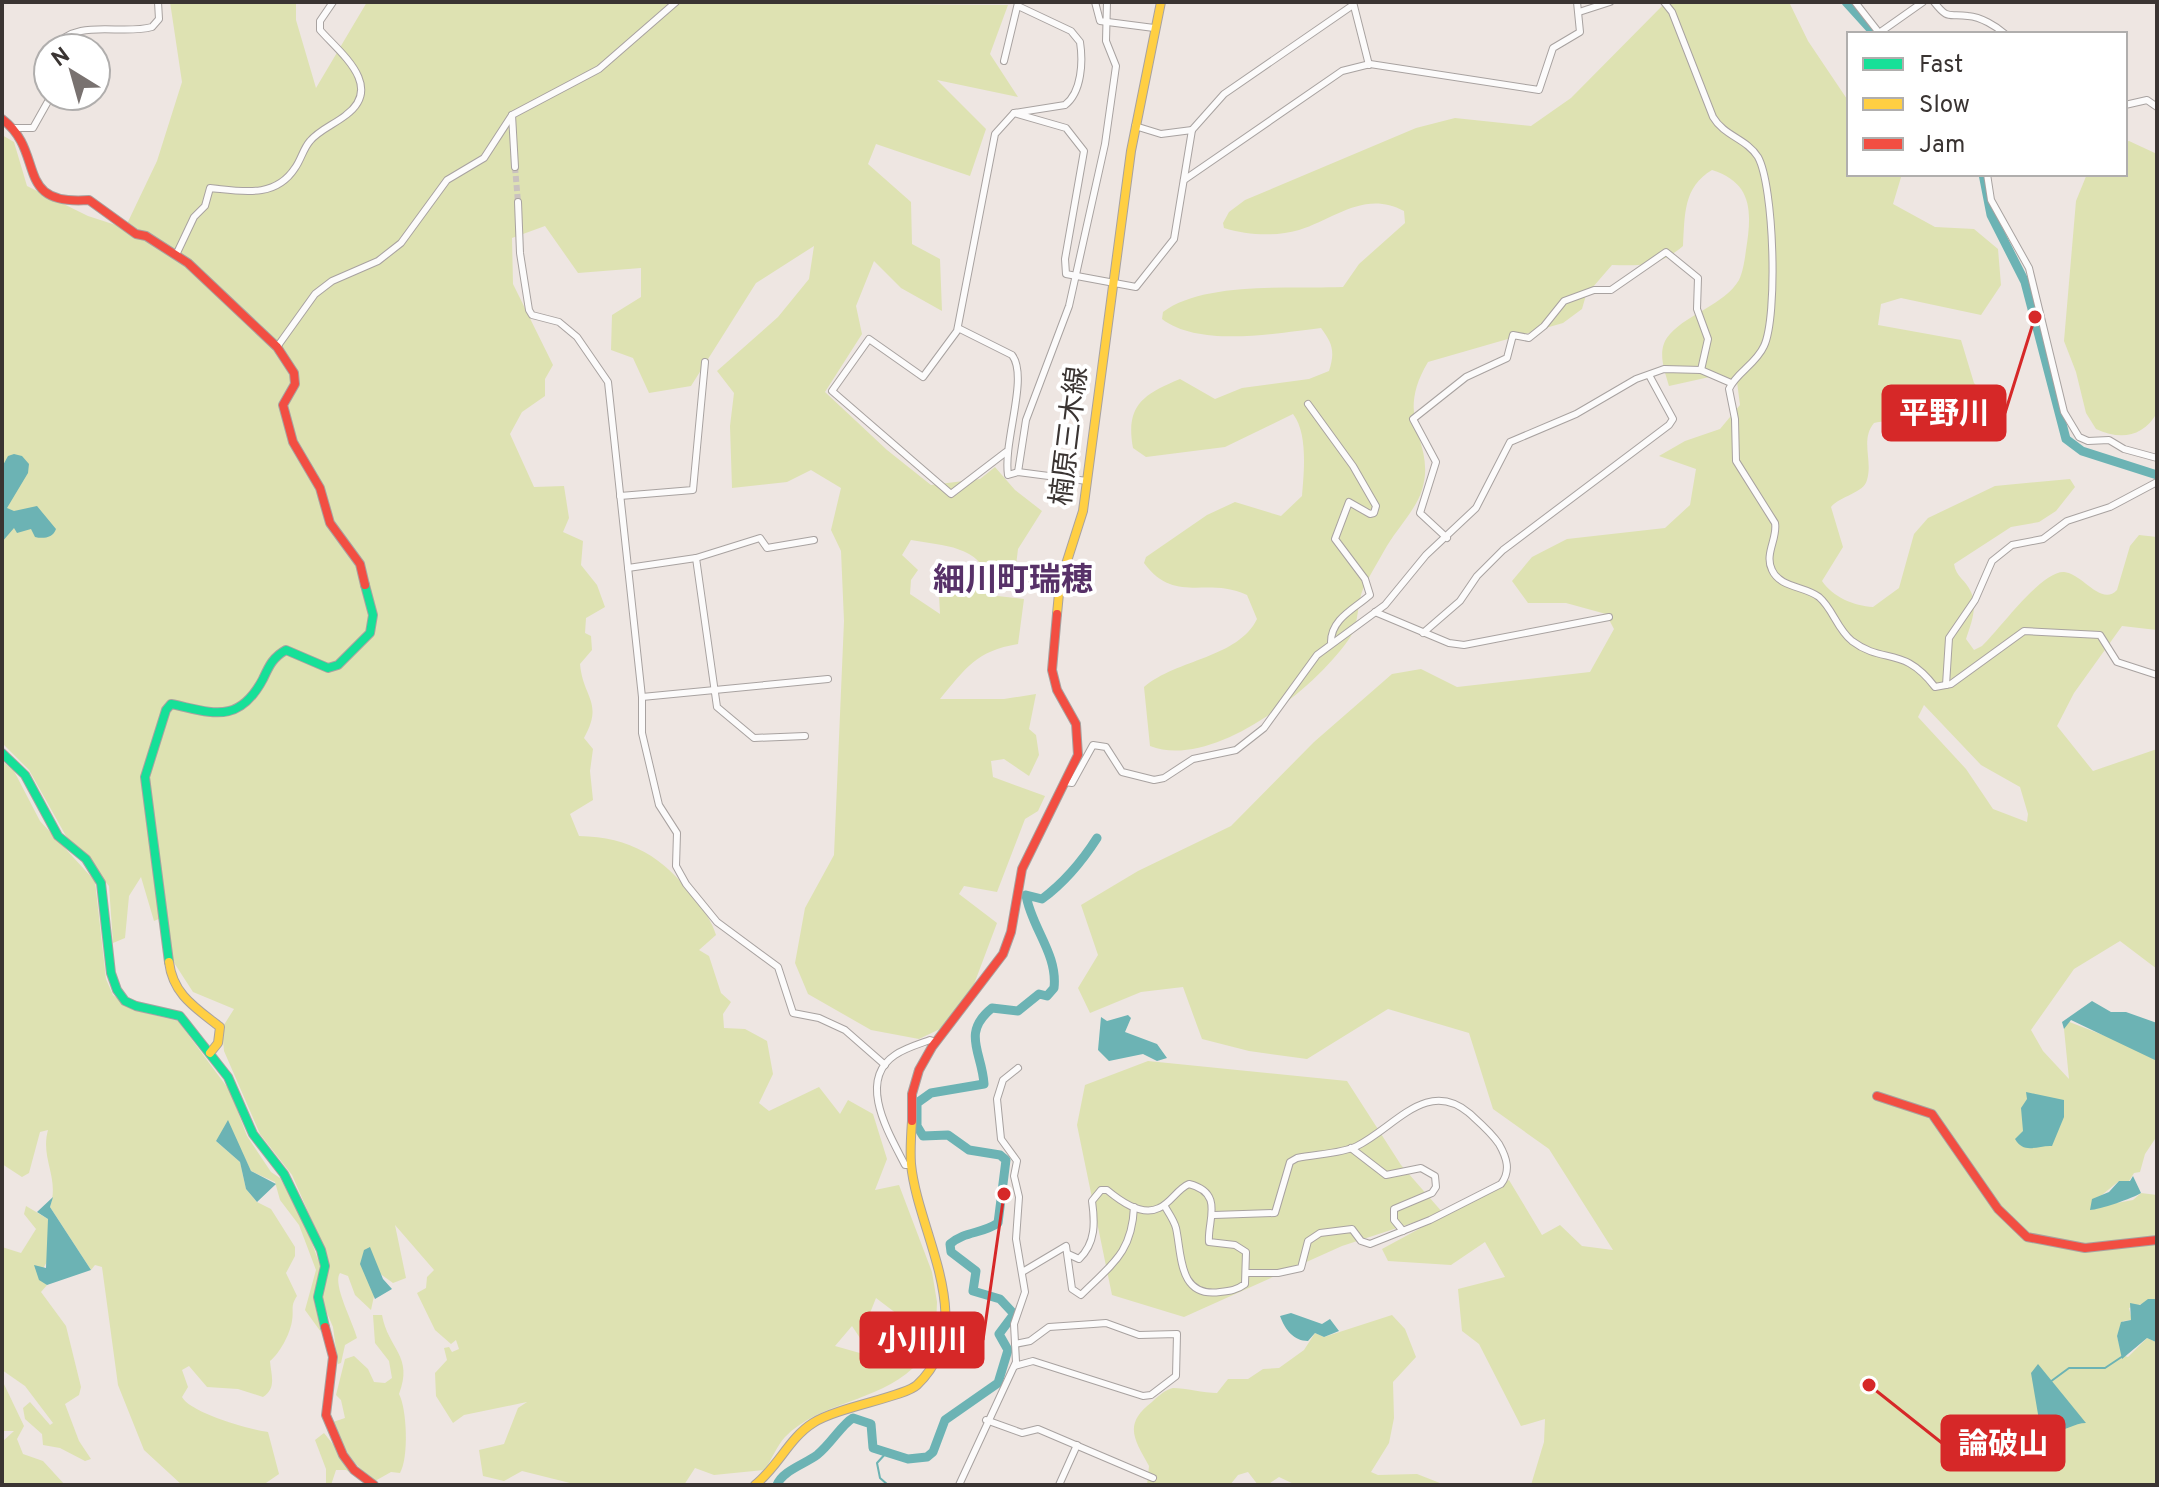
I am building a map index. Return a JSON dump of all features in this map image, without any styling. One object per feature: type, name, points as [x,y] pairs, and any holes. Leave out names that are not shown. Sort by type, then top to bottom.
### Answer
[{"type":"main road","name":"楠原三木線","points":[[755,1485],[768,1475],[798,1435],[813,1423],[843,1408],[914,1388],[934,1365],[944,1335],[946,1302],[911,1165],[912,1094],[919,1070],[936,1042],[1003,954],[1011,932],[1022,869],[1065,782],[1079,743],[1076,724],[1054,680],[1053,658],[1062,570],[1083,511],[1111,284],[1135,126],[1161,2]]},
{"type":"main road","points":[[2,119],[14,128],[31,163],[38,188],[62,202],[89,200],[103,207],[136,234],[146,236],[176,255],[277,347],[294,373],[295,384],[284,398],[283,405],[293,442],[320,488],[334,532],[360,564],[373,615],[373,628],[347,658],[328,668],[286,650],[276,654],[259,685],[231,711],[210,715],[192,706],[171,704],[166,710],[145,777],[147,797],[171,978],[182,997],[220,1027],[218,1043],[210,1053]]},
{"type":"main road","points":[[2,753],[25,775],[58,836],[86,859],[101,883],[111,973],[117,990],[125,1001],[136,1006],[180,1016],[228,1077],[253,1134],[284,1174],[321,1250],[325,1266],[318,1297],[333,1357],[326,1415],[343,1455],[354,1470],[374,1485]]},
{"type":"main road","points":[[1877,1096],[1932,1114],[1998,1209],[2027,1237],[2085,1248],[2157,1240]]},
{"type":"street","points":[[78,32],[152,27],[159,19],[158,2]]},
{"type":"street","points":[[176,255],[194,217],[205,206],[210,188],[247,194],[279,184],[297,167],[310,141],[355,107],[360,84],[356,69],[320,30],[320,21],[333,2]]},
{"type":"street","points":[[277,347],[315,294],[332,281],[378,261],[401,243],[424,217],[447,180],[484,158],[512,115],[599,69],[676,2]]},
{"type":"street","points":[[1095,2],[1095,15],[1106,23],[1154,28]]},
{"type":"street","points":[[1018,472],[1026,420],[1061,331],[1112,104],[1116,66],[1106,41],[1107,2]]},
{"type":"street","points":[[1184,180],[1342,71],[1369,65],[1539,90],[1553,48],[1580,32],[1577,2]]},
{"type":"street","points":[[1579,12],[1610,2]]},
{"type":"street","points":[[1664,2],[1672,12],[1720,130],[1757,156],[1766,181],[1772,300],[1769,332],[1754,362],[1731,383]]},
{"type":"street","points":[[1855,2],[1879,32]]},
{"type":"street","points":[[1881,32],[1923,2]]},
{"type":"street","points":[[1934,2],[1943,14],[1954,18],[1969,16],[2001,32]]},
{"type":"street","points":[[1014,113],[1066,128],[1084,151],[1065,259],[1066,274],[1136,287],[1174,239],[1192,130],[1224,94],[1354,3],[1369,65]]},
{"type":"street","points":[[1004,61],[1018,4],[1071,31],[1080,42],[1082,55],[1071,100],[1065,105],[1014,113],[992,142],[958,328],[923,377],[869,339],[832,391],[951,494],[1006,452]]},
{"type":"street","points":[[2127,105],[2137,105],[2147,100],[2157,107]]},
{"type":"street","points":[[14,128],[33,128],[42,112]]},
{"type":"street","points":[[512,115],[515,167]]},
{"type":"street","points":[[1135,126],[1161,134],[1192,130]]},
{"type":"street","points":[[1987,176],[1991,200],[2029,268],[2064,412],[2073,432],[2088,441],[2109,440],[2124,449],[2157,458]]},
{"type":"street","points":[[518,202],[520,253],[529,310],[532,315],[559,322],[577,337],[608,382],[642,697],[642,733],[659,805],[677,833],[674,854],[686,884],[717,922],[778,967],[793,1013],[819,1018],[845,1030],[885,1065]]},
{"type":"street","points":[[1447,538],[1420,513],[1436,462],[1413,419],[1466,377],[1507,358],[1513,335],[1529,338],[1544,326],[1564,301],[1594,290],[1611,290],[1666,252],[1698,278],[1697,309],[1708,339],[1701,370]]},
{"type":"street","points":[[958,328],[1012,355],[1018,363],[1018,388],[1006,452],[1008,475],[1018,472],[1087,481]]},
{"type":"street","points":[[620,496],[693,490],[705,362]]},
{"type":"street","points":[[1065,782],[1072,783],[1093,745],[1106,747],[1122,772],[1154,780],[1172,775],[1193,759],[1236,750],[1273,719],[1303,673],[1331,642],[1375,612],[1404,585],[1426,555],[1476,508],[1510,442],[1576,414],[1618,388],[1664,369],[1701,370],[1731,383]]},
{"type":"street","points":[[1423,633],[1460,601],[1491,560],[1669,425],[1673,419],[1670,408],[1649,375]]},
{"type":"street","points":[[1731,383],[1736,461],[1775,523],[1776,530],[1770,544],[1772,571],[1778,579],[1820,597],[1847,636],[1857,644],[1903,658],[1916,666],[1935,687],[1946,685],[2024,631],[2100,635],[2117,662],[2157,675]]},
{"type":"street","points":[[1308,404],[1353,466],[1376,506],[1374,513],[1370,514],[1349,502],[1336,529],[1335,539],[1365,579],[1370,595],[1339,619],[1331,632],[1331,642]]},
{"type":"street","points":[[1946,685],[1949,638],[1975,600],[1992,561],[2012,545],[2043,539],[2067,521],[2110,507],[2157,482]]},
{"type":"street","points":[[628,568],[696,558],[760,538],[767,548],[814,540]]},
{"type":"street","points":[[696,558],[717,707],[754,738],[805,736]]},
{"type":"street","points":[[1375,612],[1423,633],[1464,645],[1609,617]]},
{"type":"street","points":[[642,697],[828,679]]},
{"type":"street","points":[[911,1165],[905,1165],[878,1106],[878,1081],[885,1065],[896,1054],[930,1040],[936,1042]]},
{"type":"street","points":[[959,1485],[986,1420],[1015,1366],[1014,1324],[1025,1292],[1024,1271],[1016,1239],[1019,1197],[1014,1176],[1017,1161],[1001,1139],[997,1099],[1003,1080],[1018,1068]]},
{"type":"street","points":[[1214,1215],[1275,1213],[1290,1162],[1351,1148],[1411,1110],[1444,1098],[1464,1109],[1498,1143],[1508,1165],[1501,1184],[1370,1244],[1361,1241],[1352,1229],[1320,1233],[1308,1241],[1301,1268],[1278,1273],[1247,1273]]},
{"type":"street","points":[[1351,1148],[1386,1175],[1421,1168],[1435,1176],[1436,1187],[1432,1193],[1394,1209],[1394,1220],[1403,1231]]},
{"type":"street","points":[[1068,1254],[1079,1259],[1090,1244],[1094,1232],[1092,1201],[1101,1190],[1107,1190],[1134,1207],[1150,1210],[1164,1205],[1189,1184],[1202,1191],[1214,1215],[1209,1242],[1243,1248],[1247,1273],[1245,1284],[1238,1289],[1210,1294],[1196,1287],[1181,1265],[1176,1227],[1164,1205]]},
{"type":"street","points":[[1024,1271],[1066,1246],[1072,1289],[1078,1296],[1126,1251],[1131,1239],[1134,1207]]},
{"type":"street","points":[[1015,1344],[1030,1341],[1049,1327],[1106,1323],[1139,1335],[1177,1334],[1176,1376],[1151,1395],[1143,1396],[1033,1361],[1015,1366]]},
{"type":"street","points":[[986,1420],[1022,1433],[1038,1429],[1153,1478]]},
{"type":"street","points":[[1059,1485],[1077,1445]]},
{"type":"green space","points":[[170,2],[296,2],[296,20],[316,88],[367,2],[1008,5],[990,54],[1018,97],[937,80],[986,129],[970,176],[876,144],[868,164],[911,202],[912,244],[940,259],[942,311],[901,288],[874,261],[856,306],[862,334],[825,392],[887,450],[931,485],[980,479],[995,467],[1015,490],[1042,511],[1018,549],[1014,582],[991,582],[978,561],[948,546],[911,540],[902,555],[918,570],[911,580],[910,594],[940,614],[939,595],[986,588],[997,596],[1024,599],[1018,644],[992,651],[973,662],[940,699],[1004,699],[1036,694],[1029,729],[1036,735],[1039,755],[1029,776],[1004,759],[991,761],[993,777],[1045,796],[1038,811],[1025,819],[997,892],[964,886],[959,894],[997,923],[973,987],[942,1028],[919,1039],[871,1030],[808,994],[795,963],[805,908],[834,855],[844,621],[841,551],[831,530],[841,488],[811,470],[787,482],[732,488],[730,426],[734,393],[717,371],[778,317],[809,279],[814,246],[756,283],[691,386],[649,393],[633,358],[611,350],[612,315],[641,297],[641,268],[578,273],[545,226],[512,238],[513,284],[553,365],[545,379],[545,396],[522,412],[510,434],[534,487],[564,486],[569,518],[563,532],[583,541],[581,565],[597,585],[605,607],[586,618],[585,633],[591,636],[592,650],[580,664],[592,708],[590,726],[584,738],[593,749],[590,771],[593,800],[570,814],[579,836],[630,845],[658,861],[683,884],[707,916],[716,935],[699,950],[709,956],[721,993],[731,1002],[723,1014],[724,1028],[745,1029],[767,1041],[773,1074],[759,1103],[769,1111],[819,1087],[840,1114],[848,1100],[873,1114],[887,1159],[875,1190],[899,1185],[932,1272],[937,1302],[936,1327],[926,1336],[876,1298],[860,1338],[852,1326],[835,1346],[913,1368],[883,1388],[799,1425],[785,1437],[765,1470],[714,1475],[695,1468],[684,1485],[578,1485],[522,1471],[504,1481],[483,1476],[479,1450],[504,1444],[518,1408],[527,1402],[464,1415],[453,1423],[436,1396],[435,1373],[447,1360],[444,1348],[449,1347],[452,1352],[459,1349],[456,1340],[451,1344],[435,1330],[417,1293],[426,1288],[427,1277],[434,1270],[395,1225],[406,1278],[393,1283],[379,1273],[371,1310],[355,1295],[348,1276],[340,1273],[341,1294],[357,1338],[345,1345],[341,1363],[338,1364],[333,1327],[321,1299],[329,1263],[324,1248],[292,1175],[260,1134],[224,1051],[222,1028],[234,1009],[193,992],[171,958],[161,918],[154,921],[141,877],[129,896],[125,938],[113,943],[109,886],[66,836],[29,770],[2,743],[2,135],[14,142],[27,186],[88,216],[125,228],[157,161],[182,82]]},
{"type":"green space","points":[[1666,2],[1789,2],[1808,41],[1847,99],[1847,176],[1901,176],[1893,204],[1935,227],[1974,229],[1998,249],[2001,285],[1981,315],[1901,298],[1881,304],[1878,325],[1961,340],[1974,383],[1991,402],[1983,421],[1972,431],[1959,434],[1909,424],[1874,423],[1868,436],[1865,484],[1831,507],[1843,547],[1822,581],[1832,592],[1851,603],[1873,607],[1899,588],[1914,534],[1928,518],[1995,486],[2070,479],[2075,487],[2056,511],[2039,522],[2011,527],[1954,564],[1973,598],[1973,616],[1966,639],[1974,650],[1982,646],[2033,590],[2055,574],[2071,574],[2098,592],[2111,594],[2117,590],[2130,546],[2139,535],[2157,537],[2157,630],[2122,626],[2074,693],[2057,726],[2093,771],[2157,749],[2157,969],[2120,941],[2074,969],[2031,1030],[2043,1051],[2069,1079],[2064,1029],[2067,1021],[2131,1046],[2157,1061],[2157,1136],[2145,1154],[2140,1172],[2134,1173],[2129,1181],[2119,1181],[2097,1199],[2100,1206],[2133,1200],[2141,1193],[2157,1195],[2157,1299],[2129,1308],[2132,1320],[2123,1321],[2117,1336],[2122,1355],[2128,1357],[2147,1338],[2156,1342],[2157,1485],[1531,1485],[1544,1442],[1545,1419],[1521,1426],[1479,1344],[1462,1331],[1458,1289],[1505,1277],[1485,1242],[1451,1265],[1388,1261],[1382,1249],[1509,1180],[1542,1235],[1560,1225],[1582,1246],[1613,1250],[1549,1149],[1493,1109],[1469,1033],[1388,1009],[1307,1059],[1249,1051],[1202,1039],[1183,987],[1141,992],[1090,1013],[1078,988],[1098,955],[1081,905],[1138,871],[1231,826],[1314,742],[1392,674],[1421,669],[1457,687],[1590,672],[1614,629],[1606,614],[1566,603],[1528,603],[1512,581],[1532,557],[1567,539],[1665,528],[1690,505],[1696,469],[1659,456],[1685,441],[1720,429],[1740,405],[1737,382],[1714,376],[1669,386],[1662,359],[1663,346],[1670,334],[1733,289],[1743,269],[1749,223],[1747,201],[1735,183],[1712,170],[1691,193],[1685,213],[1683,246],[1675,253],[1650,263],[1612,265],[1586,295],[1582,309],[1563,323],[1428,362],[1414,400],[1414,416],[1424,458],[1422,490],[1365,584],[1351,636],[1315,678],[1262,720],[1233,736],[1203,747],[1175,751],[1150,746],[1144,687],[1173,670],[1236,642],[1257,619],[1247,595],[1232,590],[1179,587],[1167,583],[1144,563],[1146,557],[1207,515],[1235,502],[1281,516],[1302,496],[1304,453],[1301,431],[1293,414],[1225,447],[1146,457],[1133,448],[1131,433],[1135,411],[1147,396],[1180,379],[1215,399],[1242,388],[1309,379],[1329,371],[1332,359],[1330,344],[1321,328],[1217,336],[1178,328],[1162,319],[1163,312],[1180,302],[1225,291],[1343,287],[1359,264],[1405,223],[1404,211],[1376,203],[1351,208],[1290,232],[1252,234],[1224,228],[1223,223],[1229,212],[1245,200],[1416,128],[1455,118],[1531,126],[1571,98]],"holes":[[[1924,705],[1981,765],[2020,787],[2028,814],[2027,822],[1993,809],[1966,769],[1918,717]]]},
{"type":"green space","points":[[2127,142],[2157,154],[2157,413],[2145,428],[2130,434],[2114,435],[2096,429],[2086,413],[2076,372],[2064,341],[2076,201],[2086,176],[2127,176]]},
{"type":"green space","points":[[2,761],[14,771],[40,821],[95,881],[106,979],[113,995],[133,1010],[178,1021],[230,1091],[247,1136],[271,1172],[280,1178],[305,1224],[320,1265],[314,1301],[321,1332],[305,1310],[316,1270],[299,1225],[280,1200],[275,1182],[251,1171],[230,1128],[216,1141],[240,1162],[246,1189],[257,1202],[271,1209],[295,1247],[295,1256],[286,1273],[297,1296],[287,1337],[270,1361],[272,1381],[270,1390],[263,1397],[238,1389],[207,1387],[189,1366],[182,1370],[188,1387],[182,1397],[208,1414],[268,1432],[279,1474],[263,1485],[182,1485],[144,1450],[118,1385],[102,1267],[95,1265],[91,1270],[50,1207],[53,1187],[46,1150],[48,1130],[40,1132],[29,1173],[22,1177],[2,1164]]},
{"type":"green space","points":[[1148,1061],[1347,1081],[1401,1165],[1443,1213],[1342,1246],[1184,1317],[1112,1295],[1077,1125],[1085,1085]]},
{"type":"green space","points":[[26,1206],[48,1219],[48,1260],[38,1277],[47,1285],[41,1292],[66,1326],[81,1387],[79,1395],[65,1404],[79,1441],[91,1459],[85,1461],[60,1448],[43,1445],[42,1434],[25,1419],[23,1408],[30,1402],[50,1425],[53,1423],[25,1386],[2,1370],[2,1247],[21,1253],[36,1229],[24,1214]]},
{"type":"green space","points":[[373,1315],[382,1315],[402,1361],[403,1381],[399,1394],[406,1434],[400,1473],[391,1472],[375,1481],[349,1455],[333,1422],[345,1418],[341,1400],[336,1395],[345,1359],[354,1356],[368,1369],[374,1382],[385,1383],[392,1378],[389,1361],[375,1343]]},
{"type":"green space","points":[[1392,1315],[1405,1329],[1416,1357],[1393,1382],[1394,1418],[1389,1443],[1371,1472],[1378,1475],[1417,1474],[1445,1485],[1296,1485],[1279,1477],[1267,1485],[1258,1485],[1248,1472],[1238,1475],[1230,1485],[1147,1485],[1149,1466],[1136,1440],[1134,1425],[1143,1410],[1167,1390],[1217,1393],[1228,1379],[1248,1379],[1263,1369],[1279,1368],[1304,1350],[1315,1333],[1324,1337]]},
{"type":"green space","points":[[2,1380],[24,1426],[17,1439],[23,1454],[43,1461],[65,1485],[2,1485],[2,1442],[14,1431],[2,1431]]},
{"type":"green space","points":[[324,1433],[360,1479],[346,1470],[336,1470],[331,1485],[326,1485],[326,1469],[315,1440]]},
{"type":"water","points":[[8,456],[22,456],[29,464],[28,473],[7,508],[14,511],[37,506],[56,529],[50,536],[35,537],[31,529],[17,533],[14,528],[2,542],[2,467]]},
{"type":"water","points":[[2092,1001],[2111,1012],[2126,1012],[2157,1023],[2157,1061],[2071,1020],[2064,1029],[2062,1022]]},
{"type":"water","points":[[1128,1015],[1131,1018],[1125,1032],[1157,1044],[1167,1058],[1157,1061],[1143,1054],[1109,1061],[1098,1050],[1101,1017],[1107,1021]]},
{"type":"water","points":[[2026,1092],[2064,1100],[2064,1117],[2052,1146],[2027,1148],[2015,1139],[2023,1131],[2021,1108],[2027,1099]]},
{"type":"water","points":[[228,1120],[251,1171],[276,1184],[257,1202],[246,1189],[240,1162],[216,1141]]},
{"type":"water","points":[[2133,1176],[2141,1193],[2090,1210],[2092,1199],[2109,1192],[2119,1181],[2130,1181]]},
{"type":"water","points":[[53,1197],[50,1207],[91,1270],[47,1285],[39,1280],[34,1265],[46,1268],[48,1219],[37,1212]]},
{"type":"water","points":[[370,1247],[383,1279],[392,1289],[375,1299],[360,1264],[364,1250]]},
{"type":"water","points":[[2148,1299],[2157,1299],[2157,1353],[2156,1342],[2147,1338],[2122,1359],[2117,1336],[2121,1322],[2131,1320],[2130,1303],[2140,1305]]},
{"type":"water","points":[[1291,1313],[1322,1324],[1330,1319],[1339,1331],[1324,1337],[1315,1333],[1308,1341],[1298,1339],[1287,1330],[1280,1316]]},
{"type":"water","points":[[2038,1364],[2086,1423],[2056,1431],[2045,1430],[2039,1420],[2031,1373]]},
{"type":"waterway","points":[[1846,2],[1873,32]]},
{"type":"waterway","points":[[1983,176],[1991,215],[2025,282],[2066,439],[2082,451],[2157,475]]},
{"type":"waterway","points":[[777,1485],[789,1472],[822,1450],[853,1418],[871,1424],[873,1448],[908,1459],[927,1457],[933,1452],[945,1420],[998,1383],[1008,1350],[999,1334],[1014,1314],[1000,1299],[973,1291],[976,1271],[951,1252],[950,1244],[998,1223],[1006,1160],[1000,1155],[969,1150],[948,1135],[923,1136],[917,1126],[917,1103],[931,1093],[984,1084],[975,1035],[983,1017],[992,1008],[1018,1011],[1039,994],[1047,996],[1054,988],[1052,964],[1026,895],[1042,899],[1050,893],[1072,872],[1097,838]]},
{"type":"waterway","points":[[2050,1382],[2069,1368],[2105,1368],[2123,1356]]},
{"type":"waterway","points":[[887,1452],[877,1463],[880,1478],[888,1485]]},
{"type":"tunnel","points":[[515,167],[518,202]]},
{"type":"traffic: fast","points":[[169,962],[145,777],[166,710],[171,704],[211,712],[233,710],[254,694],[272,662],[286,650],[328,668],[338,665],[370,633],[373,615],[365,585]]},
{"type":"traffic: fast","points":[[2,753],[25,775],[58,836],[86,859],[101,883],[111,973],[117,990],[125,1001],[136,1006],[180,1016],[228,1077],[253,1134],[284,1174],[321,1250],[325,1266],[318,1297],[325,1327]]},
{"type":"traffic: slow","points":[[1057,614],[1060,583],[1083,511],[1131,151],[1161,2]]},
{"type":"traffic: slow","points":[[169,962],[181,992],[194,1007],[220,1027],[218,1043],[210,1053]]},
{"type":"traffic: slow","points":[[755,1485],[797,1436],[813,1423],[910,1389],[917,1385],[935,1361],[944,1335],[945,1307],[941,1278],[911,1164],[912,1121]]},
{"type":"traffic: jam","points":[[2,119],[16,132],[40,186],[49,195],[65,200],[89,200],[136,234],[146,236],[188,263],[277,347],[294,373],[295,384],[283,405],[293,442],[320,488],[330,523],[360,564],[365,585]]},
{"type":"traffic: jam","points":[[912,1121],[912,1094],[919,1070],[932,1047],[1003,954],[1011,932],[1022,869],[1078,755],[1076,724],[1057,690],[1052,670],[1057,614]]},
{"type":"traffic: jam","points":[[1877,1096],[1932,1114],[1998,1209],[2027,1237],[2085,1248],[2157,1240]]},
{"type":"traffic: jam","points":[[325,1327],[333,1357],[326,1415],[343,1455],[354,1470],[374,1485]]},
{"type":"place","name":"平野川","points":[[2035,317]]},
{"type":"place","name":"小川川","points":[[1004,1194]]},
{"type":"place","name":"論破山","points":[[1869,1385]]},
{"type":"district","name":"細川町瑞穂","points":[[1013,579]]}]
